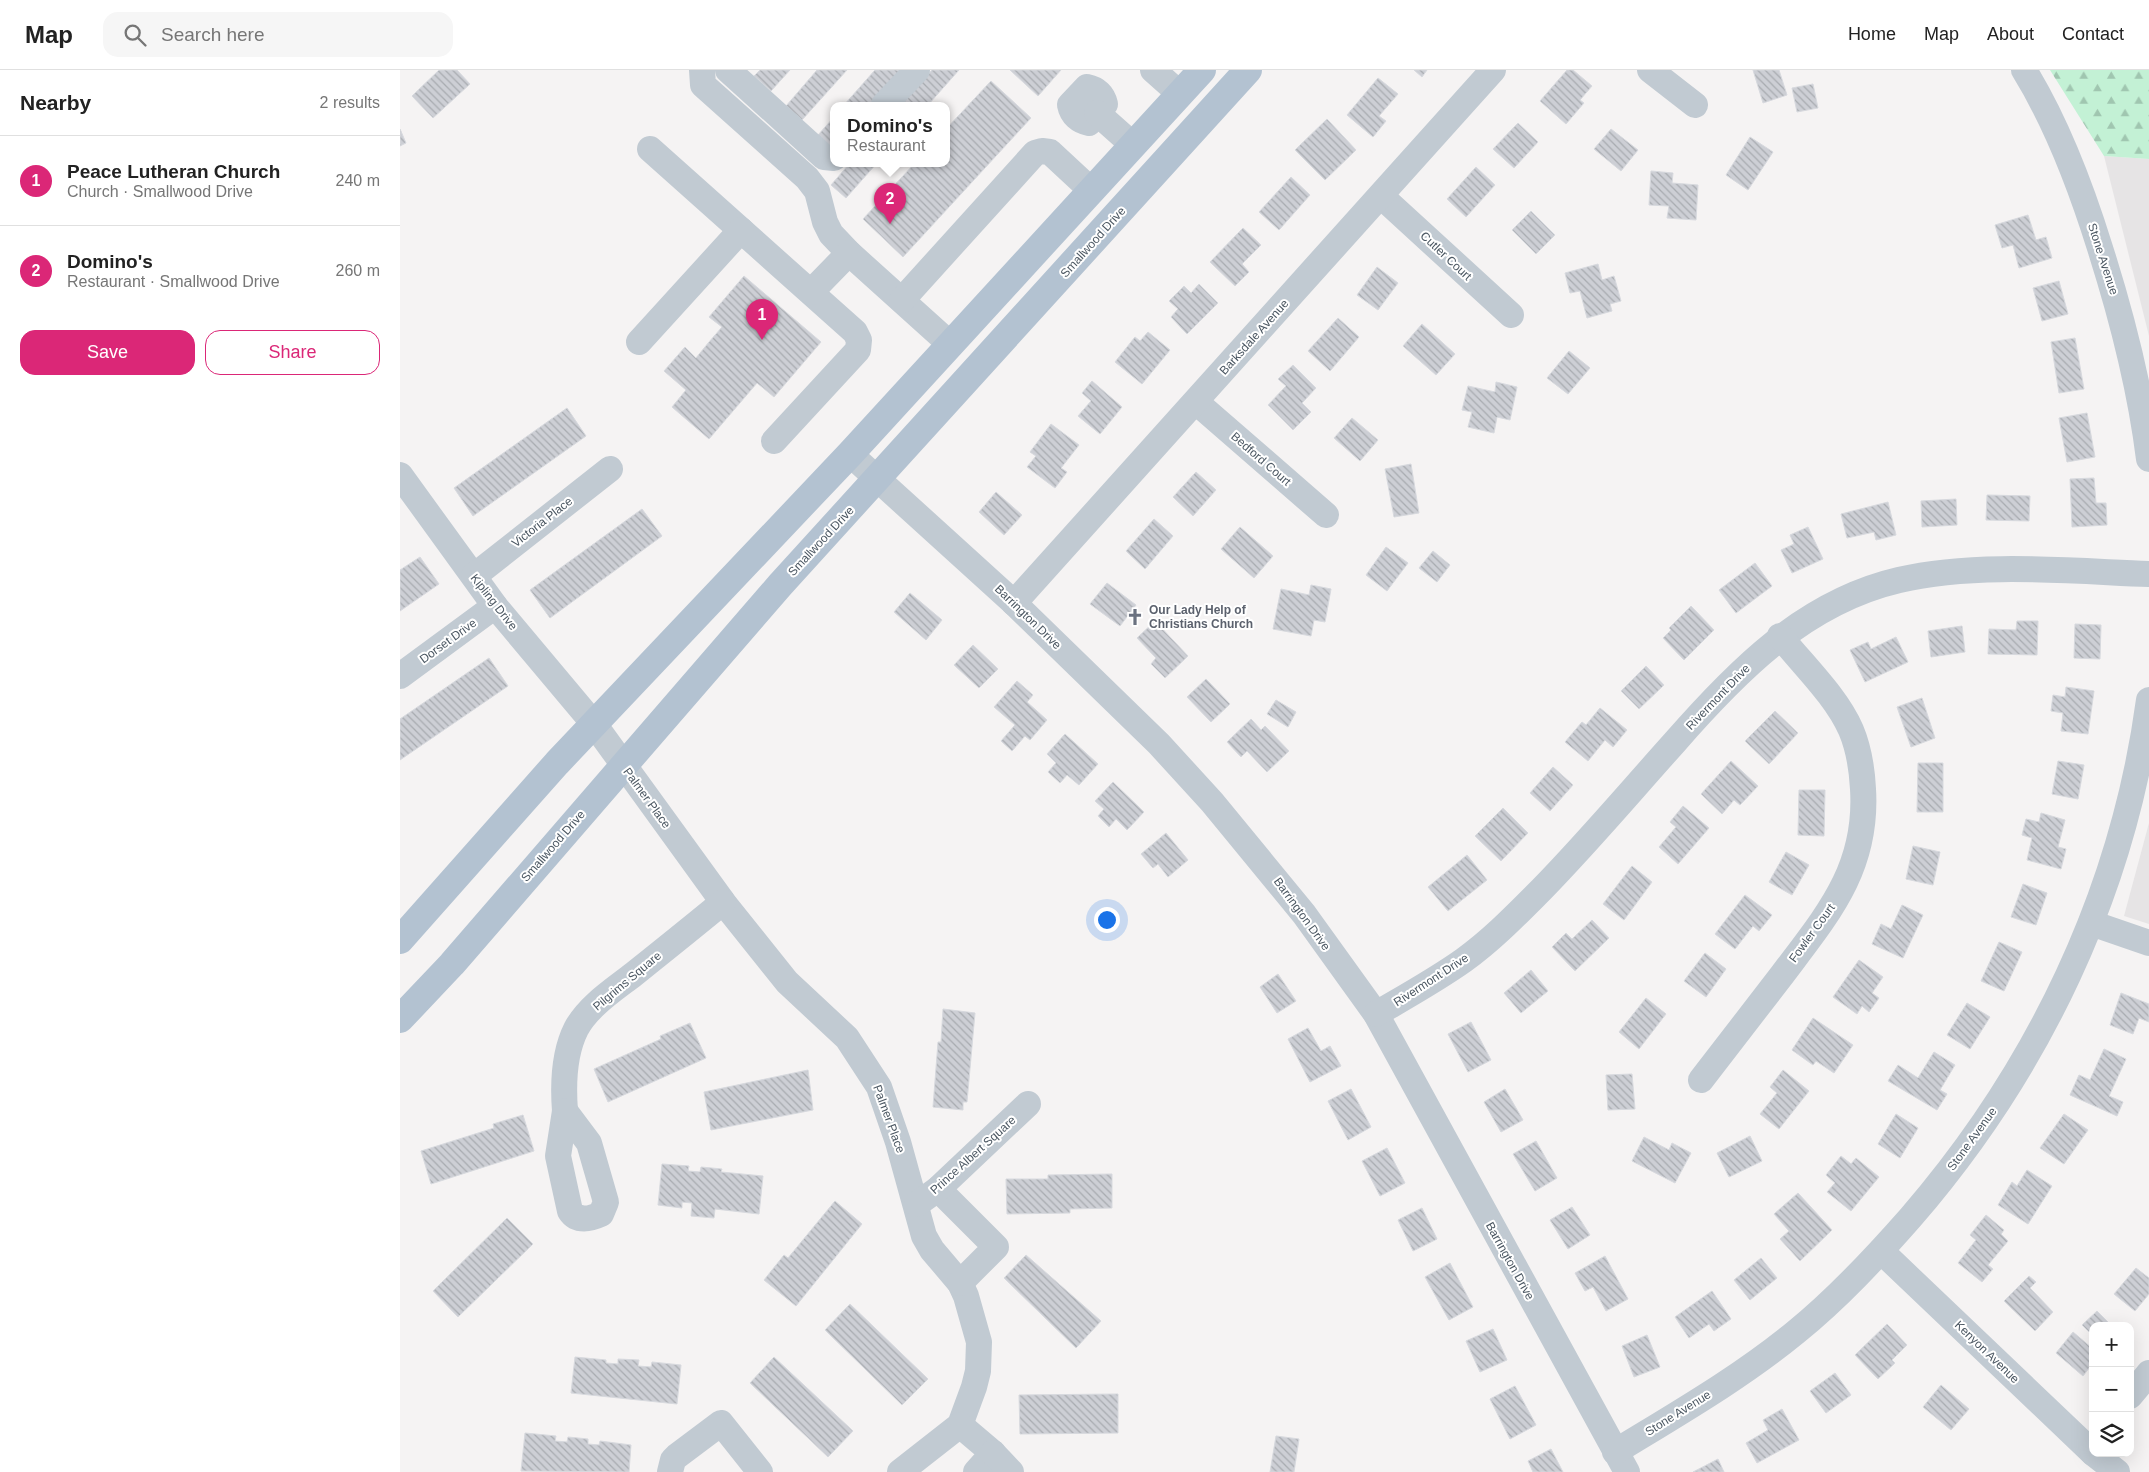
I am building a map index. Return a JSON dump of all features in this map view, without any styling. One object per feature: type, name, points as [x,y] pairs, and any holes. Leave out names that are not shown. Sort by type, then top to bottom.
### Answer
[{"type":"main road","points":[[400,940],[557,763],[850,454],[1202,70]]},
{"type":"main road","name":"Smallwood Drive","points":[[400,1019],[452,964],[780,586],[1248,70]]},
{"type":"street","points":[[702,70],[703,85],[807,178],[817,192],[825,222],[831,234],[849,253],[950,344]]},
{"type":"street","points":[[728,70],[824,158],[830,158]]},
{"type":"street","points":[[887,102],[917,70]]},
{"type":"street","points":[[1153,70],[1180,94]]},
{"type":"street","name":"Barksdale Avenue","points":[[1014,603],[1382,196],[1493,70]]},
{"type":"street","points":[[1650,70],[1695,105]]},
{"type":"street","name":"Stone Avenue","points":[[2024,70],[2038,92],[2062,143],[2088,210],[2134,364],[2146,416],[2149,459]]},
{"type":"street","points":[[1097,113],[1133,145]]},
{"type":"street","points":[[650,149],[855,332],[859,340],[858,350],[774,442]]},
{"type":"street","points":[[902,300],[1035,153],[1042,151],[1050,152],[1092,191]]},
{"type":"street","name":"Cutler Court","points":[[1382,196],[1511,315]]},
{"type":"street","points":[[639,342],[741,230]]},
{"type":"street","points":[[811,292],[849,253]]},
{"type":"street","name":"Bedford Court","points":[[1196,402],[1326,516]]},
{"type":"street","name":"Barrington Drive","points":[[850,454],[1014,603],[1159,744],[1212,802],[1273,874],[1376,1014],[1621,1462]]},
{"type":"street","name":"Victoria Place","points":[[474,576],[610,469]]},
{"type":"street","name":"Kipling Drive","points":[[400,474],[495,606],[594,724]]},
{"type":"street","name":"Rivermont Drive","points":[[1376,1014],[1465,959],[1542,890],[1730,681],[1780,636],[1805,619],[1852,595],[1900,580],[1934,574],[1981,570],[2149,574]]},
{"type":"street","name":"Dorset Drive","points":[[400,676],[495,606]]},
{"type":"street","name":"Fowler Court","points":[[1701,1080],[1830,912],[1849,876],[1862,828],[1862,774],[1859,751],[1850,728],[1831,699],[1780,636]]},
{"type":"street","name":"Stone Avenue","points":[[1621,1462],[1712,1392],[1796,1332],[1881,1252],[1931,1194],[1985,1122],[2039,1035],[2059,998],[2091,923],[2145,759],[2149,700]]},
{"type":"street","name":"Palmer Place","points":[[594,724],[724,902],[787,982],[847,1038],[862,1059],[882,1096],[916,1204],[924,1236],[932,1250],[960,1283],[975,1324],[979,1356],[974,1387],[960,1425]]},
{"type":"street","name":"Pilgrims Square","points":[[566,1111],[564,1094],[570,1045],[581,1022],[606,996],[724,902]]},
{"type":"street","points":[[2091,923],[2149,943]]},
{"type":"street","name":"Prince Albert Square","points":[[916,1204],[938,1189],[1028,1104]]},
{"type":"street","points":[[938,1189],[996,1247],[960,1283]]},
{"type":"street","name":"Kenyon Avenue","points":[[1881,1252],[2089,1446]]},
{"type":"street","points":[[2134,1391],[2149,1373]]},
{"type":"street","points":[[670,1472],[677,1456],[721,1422],[759,1472]]},
{"type":"street","points":[[900,1472],[960,1425],[984,1463],[1011,1472]]},
{"type":"street","name":"Kenyon Avenue","points":[[2101,1457],[2117,1472]]},
{"type":"shaded area","points":[[2104,156],[2149,159],[2149,336]]},
{"type":"shaded area","points":[[2149,823],[2149,924],[2124,916]]},
{"type":"green space","points":[[2050,70],[2149,70],[2149,159],[2104,156]]},
{"type":"building","points":[[439,70],[457,70],[470,84],[433,118],[412,96]]},
{"type":"building","points":[[760,70],[790,70],[771,91],[754,76]]},
{"type":"building","points":[[817,70],[847,70],[802,120],[786,106]]},
{"type":"building","points":[[875,70],[905,70],[877,102],[847,102]]},
{"type":"building","points":[[932,70],[959,70],[931,102],[904,102]]},
{"type":"building","points":[[1010,70],[1061,70],[1038,96]]},
{"type":"building","points":[[1414,70],[1427,70],[1422,77]]},
{"type":"building","points":[[1567,70],[1573,70],[1592,86],[1580,100],[1584,103],[1566,124],[1540,101]]},
{"type":"building","points":[[1753,70],[1779,70],[1787,95],[1763,103]]},
{"type":"building","points":[[1378,78],[1398,94],[1379,116],[1386,121],[1373,137],[1347,115]]},
{"type":"building","points":[[991,81],[1031,118],[903,257],[863,219],[911,167],[950,167],[950,125]]},
{"type":"building","points":[[1813,84],[1818,108],[1797,112],[1792,88]]},
{"type":"building","points":[[1327,119],[1356,150],[1325,180],[1295,150]]},
{"type":"building","points":[[830,122],[830,146],[818,135]]},
{"type":"building","points":[[1518,123],[1538,142],[1514,168],[1493,149]]},
{"type":"building","points":[[400,129],[406,143],[400,146]]},
{"type":"building","points":[[1611,129],[1638,150],[1621,171],[1594,149]]},
{"type":"building","points":[[1750,137],[1773,152],[1748,190],[1726,175]]},
{"type":"building","points":[[847,167],[873,167],[846,198],[831,185]]},
{"type":"building","points":[[1476,167],[1495,185],[1466,217],[1447,199]]},
{"type":"building","points":[[1651,171],[1673,173],[1672,183],[1698,185],[1696,220],[1667,218],[1669,206],[1649,205]]},
{"type":"building","points":[[1291,177],[1310,195],[1279,230],[1259,212]]},
{"type":"building","points":[[1531,211],[1555,235],[1536,254],[1512,230]]},
{"type":"building","points":[[2028,215],[2036,240],[2046,237],[2052,258],[2019,268],[2013,245],[2002,248],[1995,225]]},
{"type":"building","points":[[1243,228],[1261,245],[1242,264],[1249,272],[1235,286],[1210,262]]},
{"type":"building","points":[[1598,264],[1602,280],[1614,276],[1621,301],[1610,304],[1612,311],[1587,318],[1580,291],[1570,293],[1565,273]]},
{"type":"building","points":[[1377,267],[1398,283],[1378,310],[1357,295]]},
{"type":"building","points":[[744,276],[821,342],[774,397],[757,383],[709,439],[672,407],[686,390],[664,371],[685,347],[696,358],[722,327],[709,317]]},
{"type":"building","points":[[2059,281],[2068,314],[2042,321],[2033,288]]},
{"type":"building","points":[[1199,284],[1218,303],[1187,334],[1171,317],[1178,309],[1169,301],[1184,286],[1191,293]]},
{"type":"building","points":[[1338,318],[1359,337],[1330,371],[1308,351]]},
{"type":"building","points":[[1422,324],[1455,354],[1436,375],[1403,346]]},
{"type":"building","points":[[1148,332],[1170,350],[1142,384],[1115,362],[1135,337],[1140,341]]},
{"type":"building","points":[[2075,338],[2084,389],[2059,393],[2051,342]]},
{"type":"building","points":[[1569,351],[1590,368],[1568,394],[1547,378]]},
{"type":"building","points":[[1293,365],[1316,388],[1302,403],[1311,412],[1293,430],[1268,405],[1286,386],[1278,379]]},
{"type":"building","points":[[1092,381],[1122,407],[1100,434],[1078,416],[1091,401],[1082,393]]},
{"type":"building","points":[[1496,382],[1517,387],[1510,420],[1497,417],[1494,433],[1468,427],[1472,412],[1462,410],[1468,386],[1495,392]]},
{"type":"building","points":[[567,408],[586,436],[473,516],[454,488]]},
{"type":"building","points":[[2087,413],[2095,457],[2067,462],[2059,418]]},
{"type":"building","points":[[1352,418],[1378,440],[1360,461],[1334,438]]},
{"type":"building","points":[[1051,424],[1079,445],[1061,468],[1067,472],[1055,488],[1027,467],[1036,456],[1030,452]]},
{"type":"building","points":[[1411,464],[1419,513],[1394,517],[1385,469]]},
{"type":"building","points":[[1196,472],[1216,490],[1193,516],[1173,497]]},
{"type":"building","points":[[2094,478],[2096,503],[2106,503],[2107,525],[2072,527],[2070,479]]},
{"type":"building","points":[[996,492],[1022,515],[1004,535],[979,512]]},
{"type":"building","points":[[1987,495],[2030,496],[2029,521],[1986,520]]},
{"type":"building","points":[[1956,499],[1957,525],[1922,527],[1921,501]]},
{"type":"building","points":[[1888,502],[1896,535],[1876,540],[1874,532],[1847,538],[1841,514]]},
{"type":"building","points":[[642,509],[662,536],[550,618],[530,590]]},
{"type":"building","points":[[1154,519],[1173,536],[1145,569],[1126,551]]},
{"type":"building","points":[[1240,527],[1273,556],[1254,578],[1221,549]]},
{"type":"building","points":[[1808,527],[1823,559],[1792,573],[1781,550],[1794,544],[1790,535]]},
{"type":"building","points":[[1386,547],[1408,563],[1387,591],[1366,575]]},
{"type":"building","points":[[1433,551],[1450,565],[1437,582],[1419,568]]},
{"type":"building","points":[[420,557],[439,584],[400,611],[400,570]]},
{"type":"building","points":[[1755,563],[1772,586],[1736,613],[1719,590]]},
{"type":"building","points":[[1107,583],[1136,605],[1120,626],[1090,604]]},
{"type":"building","points":[[1311,585],[1331,589],[1325,622],[1314,620],[1311,636],[1273,629],[1281,589],[1309,595]]},
{"type":"building","points":[[910,593],[942,620],[926,640],[894,612]]},
{"type":"building","points":[[1691,606],[1714,630],[1684,660],[1663,638],[1671,630],[1669,628]]},
{"type":"building","points":[[1155,621],[1188,656],[1165,678],[1151,664],[1156,658],[1137,638]]},
{"type":"building","points":[[2017,621],[2038,621],[2037,655],[1988,654],[1989,629],[2016,630]]},
{"type":"building","points":[[2075,624],[2101,625],[2100,659],[2074,658]]},
{"type":"building","points":[[1962,626],[1965,652],[1931,657],[1928,631]]},
{"type":"building","points":[[1896,637],[1908,662],[1865,682],[1850,650],[1868,642],[1871,649]]},
{"type":"building","points":[[973,645],[998,669],[979,688],[954,665]]},
{"type":"building","points":[[489,658],[508,686],[400,760],[400,719]]},
{"type":"building","points":[[1646,666],[1664,685],[1639,709],[1621,691]]},
{"type":"building","points":[[1206,679],[1230,704],[1211,722],[1187,697]]},
{"type":"building","points":[[1017,681],[1033,695],[1027,702],[1047,720],[1030,740],[1025,736],[1012,751],[1001,741],[1015,725],[994,707]]},
{"type":"building","points":[[2066,687],[2094,691],[2088,734],[2061,731],[2063,713],[2051,711],[2053,695],[2065,697]]},
{"type":"building","points":[[1922,698],[1935,738],[1911,747],[1897,707]]},
{"type":"building","points":[[1276,700],[1296,712],[1288,727],[1267,714]]},
{"type":"building","points":[[1600,708],[1627,730],[1613,747],[1605,740],[1588,761],[1565,742],[1582,722],[1586,725]]},
{"type":"building","points":[[1775,711],[1798,733],[1769,764],[1745,741]]},
{"type":"building","points":[[1251,719],[1261,730],[1265,726],[1289,751],[1267,772],[1247,751],[1241,757],[1227,742]]},
{"type":"building","points":[[1065,734],[1098,764],[1079,785],[1067,775],[1060,783],[1048,772],[1056,763],[1047,754]]},
{"type":"building","points":[[1731,761],[1758,786],[1740,805],[1734,800],[1722,814],[1701,794]]},
{"type":"building","points":[[2058,761],[2084,765],[2078,799],[2052,794]]},
{"type":"building","points":[[1918,763],[1943,763],[1943,812],[1917,812]]},
{"type":"building","points":[[1553,767],[1573,785],[1550,811],[1530,793]]},
{"type":"building","points":[[1113,782],[1144,812],[1127,830],[1116,819],[1109,827],[1098,816],[1104,809],[1095,801]]},
{"type":"building","points":[[1799,790],[1825,790],[1824,836],[1798,835]]},
{"type":"building","points":[[1683,806],[1709,828],[1678,864],[1659,847],[1676,827],[1670,822]]},
{"type":"building","points":[[1503,808],[1528,833],[1501,861],[1475,836]]},
{"type":"building","points":[[2041,813],[2065,820],[2058,847],[2066,849],[2061,869],[2027,860],[2032,838],[2022,835],[2026,819],[2039,822]]},
{"type":"building","points":[[1166,833],[1188,860],[1168,877],[1158,864],[1153,868],[1141,854]]},
{"type":"building","points":[[1913,846],[1940,852],[1933,885],[1906,879]]},
{"type":"building","points":[[1786,852],[1809,865],[1792,895],[1769,882]]},
{"type":"building","points":[[1467,855],[1487,880],[1448,911],[1428,887]]},
{"type":"building","points":[[1632,866],[1652,882],[1624,920],[1603,904]]},
{"type":"building","points":[[2023,884],[2047,893],[2036,925],[2011,917]]},
{"type":"building","points":[[1745,895],[1772,915],[1759,931],[1753,926],[1735,949],[1715,934]]},
{"type":"building","points":[[1902,905],[1923,915],[1903,958],[1872,944],[1881,924],[1891,929]]},
{"type":"building","points":[[1592,920],[1609,938],[1575,971],[1552,947],[1566,933],[1572,939]]},
{"type":"building","points":[[1999,942],[2022,952],[2004,991],[1981,981]]},
{"type":"building","points":[[1705,953],[1726,969],[1706,997],[1684,981]]},
{"type":"building","points":[[1859,960],[1883,977],[1872,993],[1879,998],[1869,1012],[1862,1006],[1857,1014],[1833,997]]},
{"type":"building","points":[[1531,970],[1548,991],[1521,1013],[1504,993]]},
{"type":"building","points":[[1278,974],[1296,1001],[1277,1013],[1260,987]]},
{"type":"building","points":[[2121,993],[2149,1004],[2149,1022],[2139,1018],[2133,1034],[2110,1025]]},
{"type":"building","points":[[1646,998],[1666,1014],[1639,1049],[1619,1032]]},
{"type":"building","points":[[1967,1003],[1990,1017],[1970,1049],[1947,1035]]},
{"type":"building","points":[[943,1009],[975,1013],[967,1102],[963,1102],[963,1110],[933,1107],[938,1042],[941,1042]]},
{"type":"building","points":[[1813,1018],[1853,1045],[1834,1073],[1816,1061],[1813,1065],[1792,1050]]},
{"type":"building","points":[[1471,1022],[1491,1060],[1468,1072],[1448,1034]]},
{"type":"building","points":[[690,1023],[706,1058],[608,1102],[594,1069],[661,1039],[660,1036]]},
{"type":"building","points":[[1308,1028],[1321,1051],[1330,1046],[1341,1066],[1310,1082],[1288,1039]]},
{"type":"building","points":[[2104,1049],[2126,1059],[2109,1096],[2123,1102],[2117,1116],[2070,1095],[2079,1075],[2090,1080]]},
{"type":"building","points":[[1934,1052],[1955,1065],[1940,1090],[1947,1094],[1937,1110],[1888,1081],[1898,1065],[1918,1078]]},
{"type":"building","points":[[808,1070],[813,1110],[711,1130],[704,1092]]},
{"type":"building","points":[[1783,1070],[1809,1091],[1779,1129],[1760,1114],[1777,1093],[1770,1087]]},
{"type":"building","points":[[1632,1074],[1635,1109],[1608,1110],[1606,1075]]},
{"type":"building","points":[[1351,1089],[1371,1127],[1348,1140],[1328,1101]]},
{"type":"building","points":[[1505,1089],[1523,1120],[1501,1132],[1484,1102]]},
{"type":"building","points":[[1896,1114],[1918,1128],[1900,1158],[1878,1144]]},
{"type":"building","points":[[2064,1114],[2088,1130],[2064,1164],[2040,1148]]},
{"type":"building","points":[[523,1115],[534,1151],[431,1184],[421,1151],[494,1128],[493,1124]]},
{"type":"building","points":[[1750,1136],[1762,1161],[1729,1177],[1717,1153]]},
{"type":"building","points":[[1644,1137],[1669,1150],[1672,1143],[1691,1153],[1675,1183],[1632,1161]]},
{"type":"building","points":[[1536,1141],[1557,1178],[1535,1191],[1513,1154]]},
{"type":"building","points":[[1387,1148],[1405,1183],[1380,1196],[1362,1161]]},
{"type":"building","points":[[1841,1156],[1851,1164],[1856,1158],[1879,1177],[1851,1211],[1827,1192],[1835,1183],[1826,1175]]},
{"type":"building","points":[[662,1164],[689,1166],[688,1171],[700,1172],[701,1167],[722,1169],[721,1172],[763,1176],[759,1214],[715,1209],[714,1218],[691,1216],[692,1203],[682,1202],[682,1208],[658,1205]]},
{"type":"building","points":[[2027,1170],[2052,1186],[2028,1224],[1998,1205],[2012,1182],[2017,1186]]},
{"type":"building","points":[[1112,1174],[1112,1208],[1070,1209],[1070,1213],[1007,1214],[1006,1179],[1048,1179],[1048,1175]]},
{"type":"building","points":[[1798,1193],[1832,1230],[1800,1261],[1780,1239],[1789,1231],[1774,1214]]},
{"type":"building","points":[[835,1201],[862,1224],[796,1306],[764,1280],[784,1255],[788,1258]]},
{"type":"building","points":[[1572,1207],[1590,1235],[1568,1249],[1550,1220]]},
{"type":"building","points":[[1422,1208],[1437,1239],[1413,1251],[1398,1220]]},
{"type":"building","points":[[1986,1215],[2004,1230],[2001,1234],[2008,1241],[1988,1265],[1993,1269],[1982,1282],[1958,1263],[1976,1240],[1970,1235]]},
{"type":"building","points":[[507,1218],[533,1244],[458,1317],[433,1291]]},
{"type":"building","points":[[1026,1255],[1101,1321],[1076,1348],[1004,1278]]},
{"type":"building","points":[[1605,1256],[1628,1299],[1606,1311],[1593,1287],[1585,1291],[1575,1273]]},
{"type":"building","points":[[1761,1258],[1777,1278],[1750,1300],[1734,1280]]},
{"type":"building","points":[[1450,1263],[1473,1307],[1449,1320],[1425,1277]]},
{"type":"building","points":[[2136,1268],[2149,1278],[2149,1294],[2135,1311],[2114,1294]]},
{"type":"building","points":[[2029,1276],[2036,1282],[2030,1288],[2053,1312],[2035,1331],[2004,1301]]},
{"type":"building","points":[[1712,1291],[1731,1319],[1714,1331],[1709,1324],[1689,1338],[1675,1317]]},
{"type":"building","points":[[850,1304],[928,1379],[902,1405],[825,1330]]},
{"type":"building","points":[[2097,1311],[2108,1322],[2089,1322],[2089,1332],[2082,1325]]},
{"type":"building","points":[[1887,1324],[1907,1345],[1892,1360],[1895,1363],[1878,1379],[1855,1355]]},
{"type":"building","points":[[1493,1329],[1507,1360],[1480,1372],[1466,1341]]},
{"type":"building","points":[[2073,1332],[2089,1346],[2089,1368],[2083,1376],[2056,1353]]},
{"type":"building","points":[[1647,1335],[1660,1367],[1634,1377],[1622,1346]]},
{"type":"building","points":[[575,1357],[606,1360],[606,1363],[618,1364],[618,1359],[639,1360],[638,1366],[651,1367],[652,1362],[681,1365],[677,1404],[571,1393]]},
{"type":"building","points":[[774,1357],[853,1431],[828,1457],[750,1383]]},
{"type":"building","points":[[1835,1373],[1851,1395],[1826,1413],[1810,1391]]},
{"type":"building","points":[[1941,1385],[1969,1409],[1951,1430],[1923,1407]]},
{"type":"building","points":[[1515,1386],[1536,1425],[1510,1439],[1490,1399]]},
{"type":"building","points":[[1118,1394],[1118,1433],[1020,1434],[1019,1395]]},
{"type":"building","points":[[1782,1409],[1799,1440],[1757,1463],[1746,1443],[1768,1430],[1763,1420]]},
{"type":"building","points":[[525,1433],[556,1436],[555,1441],[567,1442],[568,1437],[588,1439],[588,1444],[599,1445],[600,1441],[631,1445],[629,1472],[521,1471]]},
{"type":"building","points":[[1276,1436],[1299,1439],[1294,1472],[1270,1472]]},
{"type":"building","points":[[1551,1449],[1563,1472],[1533,1472],[1528,1461]]},
{"type":"building","points":[[1718,1459],[1724,1472],[1693,1472]]},
{"type":"place","name":"Domino's","points":[[890,224]]},
{"type":"place","name":"Peace Lutheran Church","points":[[762,340]]},
{"type":"place","name":"Our Lady Help of Christians Church","points":[[1135,617]]}]
